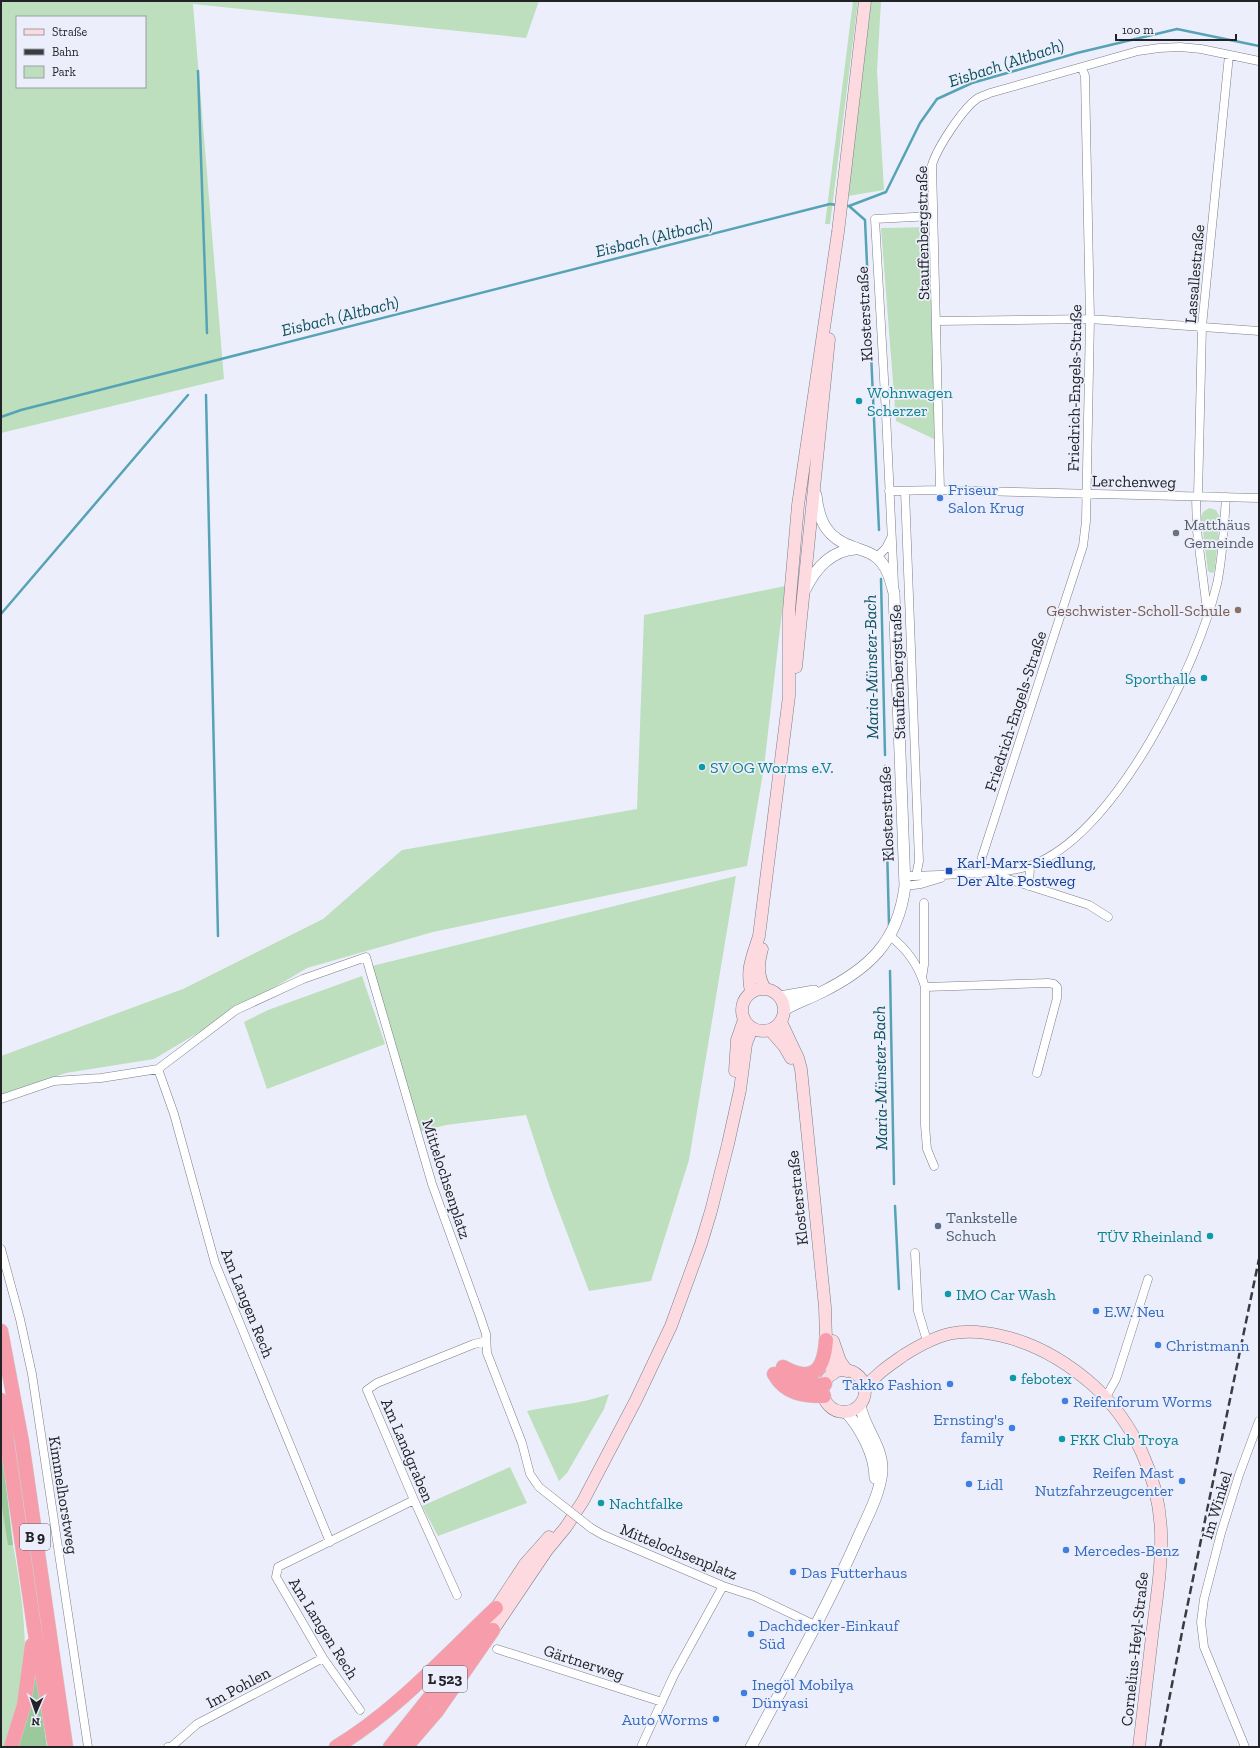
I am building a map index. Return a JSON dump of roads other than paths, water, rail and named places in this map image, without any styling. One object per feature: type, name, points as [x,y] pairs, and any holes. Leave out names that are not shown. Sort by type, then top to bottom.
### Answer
[{"type":"highway","name":"B 9","points":[[1,1331],[22,1442],[62,1746]]},
{"type":"highway","points":[[826,1340],[825,1356],[822,1364],[814,1372],[808,1374],[779,1370],[802,1385],[827,1385]]},
{"type":"highway","name":"B 9","points":[[1,1400],[34,1627],[24,1705],[11,1747]]},
{"type":"highway","points":[[336,1747],[382,1716],[405,1696],[496,1608]]},
{"type":"highway","name":"L 523","points":[[390,1747],[461,1658],[496,1608]]},
{"type":"highway","points":[[34,1627],[62,1746]]},
{"type":"highway","name":"L 523","points":[[406,1747],[437,1712],[494,1630]]},
{"type":"main road","points":[[780,997],[775,992],[765,989],[758,989],[751,992],[748,978],[749,967],[759,936],[782,773],[789,696],[789,610],[798,506],[838,232],[865,1]]},
{"type":"main road","points":[[765,989],[760,979],[758,968],[762,948],[815,489],[837,266],[838,232]]},
{"type":"main road","name":"L 523","points":[[494,1630],[542,1557],[566,1527],[583,1501],[636,1400],[668,1332],[702,1244],[728,1144],[740,1090],[748,1024],[741,1012],[742,1003],[751,992]]},
{"type":"main road","name":"Klosterstraße","points":[[780,997],[783,1016],[798,1058],[802,1085],[825,1307],[827,1385]]},
{"type":"main road","name":"Klosterstraße","points":[[783,1016],[770,1030],[778,1038],[790,1056],[802,1085]]},
{"type":"main road","points":[[748,1024],[759,1031],[770,1030]]},
{"type":"main road","name":"L 523","points":[[496,1608],[528,1560],[564,1519],[593,1469],[624,1410],[667,1317],[694,1243],[716,1166],[732,1096],[737,1040],[748,1024]]},
{"type":"main road","name":"Klosterstraße","points":[[825,1307],[840,1361],[852,1373],[861,1378],[865,1388]]},
{"type":"main road","name":"Cornelius-Heyl-Straße","points":[[865,1388],[874,1376],[927,1341],[948,1333],[969,1331],[1007,1337],[1055,1356],[1082,1376],[1106,1397],[1126,1425],[1143,1456],[1155,1487],[1161,1530],[1158,1587],[1139,1747]]},
{"type":"main road","name":"Cornelius-Heyl-Straße","points":[[852,1373],[896,1361]]},
{"type":"main road","points":[[852,1373],[827,1385],[832,1408],[846,1412],[854,1410],[864,1399],[865,1388]]},
{"type":"street","points":[[1082,68],[1138,52],[1159,48],[1180,47],[1201,49],[1259,61]]},
{"type":"street","name":"Lassallestraße","points":[[1207,614],[1197,531],[1202,326],[1229,55]]},
{"type":"street","name":"Stauffenbergstraße","points":[[940,490],[932,165],[935,156],[968,108],[978,99],[990,93],[1082,68]]},
{"type":"street","name":"Friedrich-Engels-Straße","points":[[980,873],[982,857],[1083,546],[1086,495],[1090,319],[1085,76],[1082,68]]},
{"type":"street","name":"Klosterstraße","points":[[783,1016],[867,964],[890,936],[900,912],[905,881],[894,559],[891,538],[875,219],[933,216]]},
{"type":"street","points":[[937,322],[1090,319],[1259,331]]},
{"type":"street","points":[[815,489],[817,509],[823,523],[839,542],[877,557],[886,548],[891,538]]},
{"type":"street","name":"Lerchenweg","points":[[889,491],[940,490],[1086,495],[1259,498]]},
{"type":"street","name":"Stauffenbergstraße","points":[[905,491],[919,861],[916,876]]},
{"type":"street","points":[[905,881],[916,876],[950,876],[995,872],[1030,866],[1054,854],[1073,840],[1108,803],[1140,757],[1157,729],[1181,681],[1207,614],[1214,595],[1220,567],[1226,497]]},
{"type":"street","points":[[803,594],[812,576],[825,561],[841,551],[857,549]]},
{"type":"street","name":"Klosterstraße","points":[[877,557],[888,573],[894,593]]},
{"type":"street","points":[[1029,886],[1030,866]]},
{"type":"street","points":[[995,872],[1008,879],[1089,905],[1108,917]]},
{"type":"street","points":[[905,881],[923,884],[950,876]]},
{"type":"street","points":[[922,978],[924,965],[924,902]]},
{"type":"street","points":[[890,936],[910,956],[922,978],[924,987],[925,1125],[927,1149],[934,1166]]},
{"type":"street","name":"Mittelochsenplatz","points":[[1,1100],[54,1081],[101,1078],[158,1069],[236,1010],[303,979],[366,957],[432,1184],[480,1316],[486,1334],[487,1353],[522,1443],[530,1474],[539,1487],[591,1528],[603,1535],[723,1586],[754,1596],[815,1626]]},
{"type":"street","points":[[924,987],[1054,984],[1057,987],[1057,998],[1037,1073]]},
{"type":"street","name":"Klosterstraße","points":[[780,997],[832,987]]},
{"type":"street","name":"Am Langen Rech","points":[[158,1069],[174,1114],[215,1263],[330,1542]]},
{"type":"street","name":"Kimmelhorstweg","points":[[1,1249],[20,1318],[32,1374],[88,1747]]},
{"type":"street","points":[[915,1253],[918,1311],[927,1341]]},
{"type":"street","points":[[1106,1397],[1116,1379],[1148,1278]]},
{"type":"street","name":"Am Landgraben","points":[[457,1595],[367,1390],[377,1383],[474,1344],[486,1341]]},
{"type":"street","points":[[751,1747],[815,1626],[875,1500],[881,1474],[881,1461],[874,1440],[862,1417],[860,1405]]},
{"type":"street","points":[[846,1412],[856,1425],[874,1463],[876,1479],[875,1500]]},
{"type":"street","name":"Im Winkel","points":[[1245,1747],[1204,1647],[1201,1622],[1204,1599],[1223,1526],[1259,1420]]},
{"type":"street","name":"Am Langen Rech","points":[[360,1710],[323,1658],[276,1577],[276,1572],[278,1567],[414,1500]]},
{"type":"street","points":[[641,1747],[674,1675],[723,1586]]},
{"type":"street","name":"Gärtnerweg","points":[[497,1649],[662,1702]]},
{"type":"street","name":"Im Pohlen","points":[[170,1747],[197,1724],[323,1658]]},
{"type":"waterway","name":"Eisbach (Altbach)","points":[[844,206],[849,206],[886,192],[920,123],[937,99],[972,83],[1077,53],[1177,29],[1259,46]]},
{"type":"waterway","points":[[198,71],[207,333]]},
{"type":"waterway","name":"Eisbach (Altbach)","points":[[1,417],[21,410],[830,204],[837,205]]},
{"type":"waterway","name":"Maria-Münster-Bach","points":[[849,206],[865,220],[879,530]]},
{"type":"waterway","points":[[1,614],[188,395]]},
{"type":"waterway","points":[[206,395],[218,936]]},
{"type":"waterway","name":"Maria-Münster-Bach","points":[[881,579],[885,755]]},
{"type":"waterway","name":"Maria-Münster-Bach","points":[[885,766],[889,925]]},
{"type":"waterway","name":"Maria-Münster-Bach","points":[[890,971],[894,1184]]},
{"type":"waterway","name":"Maria-Münster-Bach","points":[[895,1206],[899,1289]]},
{"type":"railway","points":[[1160,1747],[1183,1627],[1259,1259]]},
{"type":"place","name":"Wohnwagen Scherzer","points":[[859,401]]},
{"type":"place","name":"Friseur Salon Krug","points":[[940,498]]},
{"type":"place","name":"Matthäus Gemeinde","points":[[1176,533]]},
{"type":"place","name":"Geschwister-Scholl-Schule","points":[[1238,610]]},
{"type":"place","name":"Sporthalle","points":[[1204,678]]},
{"type":"place","name":"SV OG Worms e.V.","points":[[702,767]]},
{"type":"place","name":"Karl-Marx-Siedlung, Der Alte Postweg","points":[[949,871]]},
{"type":"place","name":"Tankstelle Schuch","points":[[938,1226]]},
{"type":"place","name":"TÜV Rheinland","points":[[1210,1236]]},
{"type":"place","name":"IMO Car Wash","points":[[948,1294]]},
{"type":"place","name":"E.W. Neu","points":[[1096,1311]]},
{"type":"place","name":"Christmann","points":[[1158,1345]]},
{"type":"place","name":"febotex","points":[[1013,1378]]},
{"type":"place","name":"Takko Fashion","points":[[950,1384]]},
{"type":"place","name":"Reifenforum Worms","points":[[1065,1401]]},
{"type":"place","name":"Ernsting's family","points":[[1012,1428]]},
{"type":"place","name":"FKK Club Troya","points":[[1062,1439]]},
{"type":"place","name":"Reifen Mast Nutzfahrzeugcenter","points":[[1182,1481]]},
{"type":"place","name":"Lidl","points":[[969,1484]]},
{"type":"place","name":"Nachtfalke","points":[[601,1503]]},
{"type":"place","name":"Mercedes-Benz","points":[[1066,1550]]},
{"type":"place","name":"Das Futterhaus","points":[[793,1572]]},
{"type":"place","name":"Dachdecker-Einkauf Süd","points":[[751,1634]]},
{"type":"place","name":"Inegöl Mobilya Dünyasi","points":[[744,1693]]},
{"type":"place","name":"Auto Worms","points":[[716,1719]]}]
